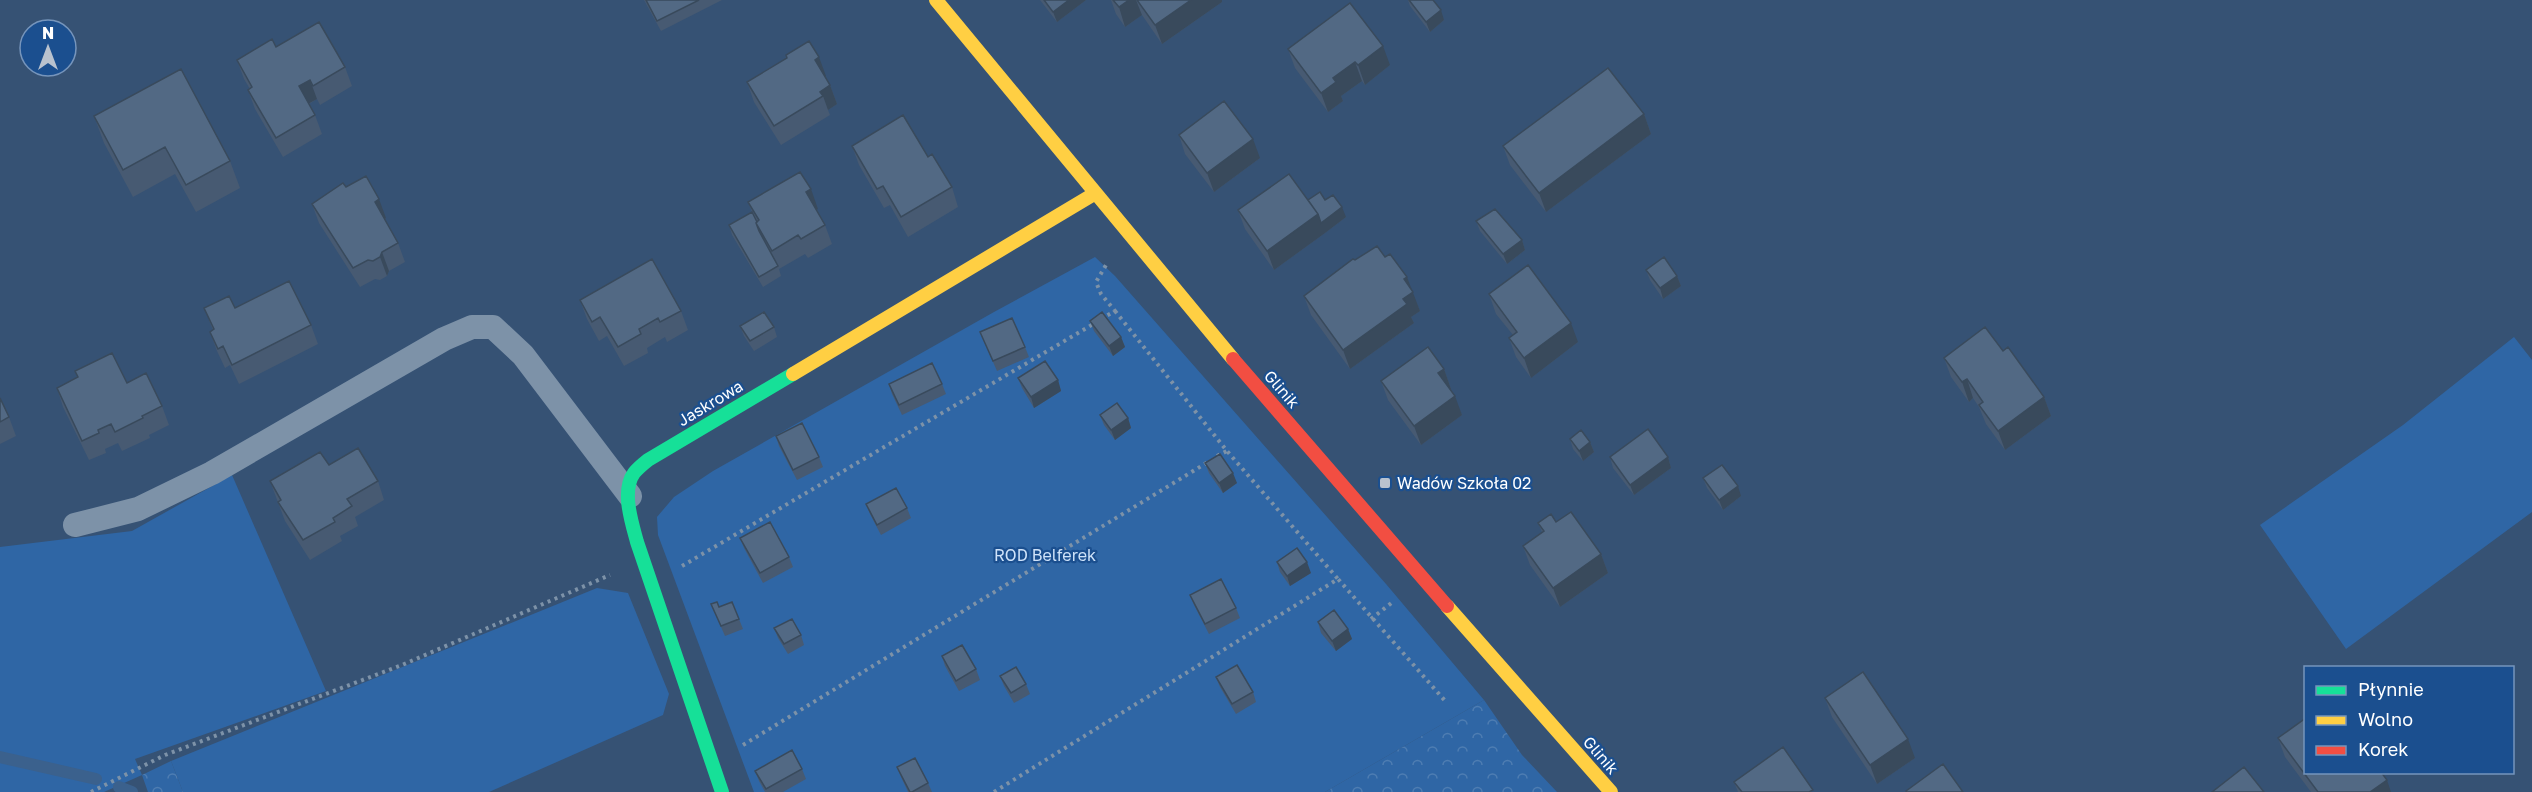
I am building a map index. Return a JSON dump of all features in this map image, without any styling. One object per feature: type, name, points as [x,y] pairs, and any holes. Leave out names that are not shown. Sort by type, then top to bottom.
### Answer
[{"type":"street","name":"Glinik","points":[[936,0],[1094,194],[1358,503],[1611,792]]},
{"type":"street","name":"Jaskrowa","points":[[722,792],[644,561],[633,536],[630,496],[632,477],[648,460],[1094,194]]},
{"type":"lane","points":[[75,525],[138,509],[212,473],[444,339],[472,327],[493,327],[523,355],[630,496]]},
{"type":"path","points":[[1105,267],[1096,282],[1101,294],[1227,451],[1371,619],[1447,703]]},
{"type":"path","points":[[672,572],[1115,311]]},
{"type":"path","points":[[738,749],[1227,451]]},
{"type":"path","points":[[91,792],[165,755],[402,664],[644,561]]},
{"type":"path","points":[[994,792],[1338,579]]},
{"type":"path","points":[[1371,619],[1398,598]]},
{"type":"green space","name":"ROD Belferek","points":[[1095,257],[1115,276],[1386,584],[1484,700],[1325,792],[754,792],[658,535],[657,517],[674,497],[713,471]]},
{"type":"green space","points":[[2514,337],[2532,360],[2532,512],[2346,649],[2260,525],[2403,425]]},
{"type":"green space","points":[[232,475],[326,691],[135,759],[142,775],[104,792],[0,792],[0,547],[132,531]]},
{"type":"green space","points":[[597,588],[628,593],[669,694],[663,715],[489,792],[183,792],[171,761]]},
{"type":"green space","points":[[1484,700],[1522,755],[1557,792],[1325,792]]},
{"type":"green space","points":[[171,761],[183,792],[148,792],[142,775]]},
{"type":"building","points":[[646,0],[699,0],[657,21]]},
{"type":"building","points":[[1044,0],[1069,0],[1053,12]]},
{"type":"building","points":[[1113,0],[1129,0],[1119,7]]},
{"type":"building","points":[[1137,0],[1191,0],[1155,25]]},
{"type":"building","points":[[1409,0],[1433,0],[1441,10],[1426,22]]},
{"type":"building","points":[[1350,3],[1383,46],[1358,65],[1355,62],[1333,78],[1336,82],[1321,93],[1288,49]]},
{"type":"building","points":[[319,22],[345,67],[313,86],[310,80],[299,86],[315,115],[276,138],[248,90],[252,87],[237,60],[272,39],[276,47]]},
{"type":"building","points":[[809,41],[819,57],[815,60],[830,85],[820,92],[823,96],[774,126],[747,82],[787,58],[786,55]]},
{"type":"building","points":[[1608,68],[1644,114],[1539,193],[1503,146]]},
{"type":"building","points":[[181,69],[230,161],[186,185],[165,147],[123,170],[94,116]]},
{"type":"building","points":[[1224,101],[1253,139],[1207,173],[1179,135]]},
{"type":"building","points":[[903,115],[928,157],[932,154],[952,187],[901,217],[883,186],[877,189],[852,146]]},
{"type":"building","points":[[800,172],[811,189],[806,192],[825,225],[801,239],[798,235],[772,251],[756,223],[759,220],[748,202]]},
{"type":"building","points":[[1289,174],[1318,214],[1267,251],[1238,210]]},
{"type":"building","points":[[366,176],[379,199],[375,202],[398,243],[382,252],[380,257],[373,261],[368,260],[353,268],[312,204],[343,183],[346,187]]},
{"type":"building","points":[[1320,192],[1325,200],[1333,195],[1342,207],[1321,223],[1318,214],[1308,200]]},
{"type":"building","points":[[1495,209],[1522,240],[1503,254],[1476,221]]},
{"type":"building","points":[[752,212],[759,231],[778,266],[759,277],[729,225]]},
{"type":"building","points":[[1377,246],[1385,257],[1390,254],[1407,277],[1404,279],[1413,292],[1403,299],[1407,304],[1343,350],[1304,296],[1353,259],[1355,260]]},
{"type":"building","points":[[1664,257],[1677,276],[1660,288],[1646,270]]},
{"type":"building","points":[[652,259],[681,311],[660,322],[658,318],[639,329],[641,334],[618,347],[600,317],[592,322],[580,300]]},
{"type":"building","points":[[1528,265],[1571,323],[1524,358],[1509,338],[1517,332],[1489,294]]},
{"type":"building","points":[[289,281],[311,325],[232,365],[223,346],[218,349],[210,332],[214,329],[204,308],[229,296],[235,308]]},
{"type":"building","points":[[764,312],[774,327],[750,341],[740,326]]},
{"type":"building","points":[[1102,312],[1121,337],[1109,346],[1090,321]]},
{"type":"building","points":[[1012,318],[1025,347],[993,361],[980,332]]},
{"type":"building","points":[[1985,327],[2003,351],[2008,347],[2044,397],[1998,431],[1979,405],[1983,402],[1967,379],[1962,382],[1944,358]]},
{"type":"building","points":[[1428,347],[1444,369],[1438,373],[1455,396],[1414,426],[1381,381]]},
{"type":"building","points":[[112,353],[127,383],[146,373],[162,406],[115,432],[111,424],[82,441],[57,388],[78,377],[75,371]]},
{"type":"building","points":[[1045,361],[1058,380],[1031,397],[1018,378]]},
{"type":"building","points":[[932,363],[942,384],[899,405],[889,384]]},
{"type":"building","points":[[0,398],[9,417],[0,422]]},
{"type":"building","points":[[1117,403],[1128,418],[1111,430],[1100,415]]},
{"type":"building","points":[[802,423],[819,457],[793,470],[776,436]]},
{"type":"building","points":[[1648,429],[1668,457],[1630,485],[1610,457]]},
{"type":"building","points":[[1581,430],[1590,442],[1579,451],[1570,439]]},
{"type":"building","points":[[358,448],[378,481],[347,499],[352,506],[333,518],[335,522],[303,540],[278,502],[281,500],[270,481],[320,452],[329,465]]},
{"type":"building","points":[[1220,454],[1233,473],[1219,483],[1205,463]]},
{"type":"building","points":[[1722,465],[1738,486],[1719,500],[1703,478]]},
{"type":"building","points":[[896,488],[907,508],[877,525],[866,504]]},
{"type":"building","points":[[1571,512],[1601,554],[1553,588],[1523,546],[1544,531],[1538,523],[1551,514],[1556,522]]},
{"type":"building","points":[[770,522],[789,557],[760,573],[740,538]]},
{"type":"building","points":[[1297,548],[1307,562],[1287,576],[1277,562]]},
{"type":"building","points":[[1221,579],[1236,608],[1205,624],[1190,595]]},
{"type":"building","points":[[717,602],[719,607],[732,602],[739,619],[721,626],[711,604]]},
{"type":"building","points":[[1334,610],[1348,629],[1332,641],[1318,622]]},
{"type":"building","points":[[792,619],[801,635],[784,644],[774,628]]},
{"type":"building","points":[[962,645],[976,669],[956,681],[942,656]]},
{"type":"building","points":[[1237,665],[1253,692],[1232,704],[1216,677]]},
{"type":"building","points":[[1016,667],[1026,684],[1011,693],[1000,676]]},
{"type":"building","points":[[1863,672],[1908,739],[1870,765],[1825,698]]},
{"type":"building","points":[[2304,719],[2304,773],[2278,738]]},
{"type":"building","points":[[1783,747],[1813,790],[1809,792],[1742,792],[1734,782]]},
{"type":"building","points":[[792,750],[802,769],[766,789],[755,771]]},
{"type":"building","points":[[915,758],[928,783],[910,792],[897,767]]},
{"type":"building","points":[[1943,764],[1963,792],[1906,791]]},
{"type":"building","points":[[2244,767],[2264,792],[2212,792]]},
{"type":"building","points":[[2305,774],[2382,774],[2387,780],[2370,792],[2318,792]]},
{"type":"waterway","points":[[0,757],[96,779]]},
{"type":"waterway","points":[[119,787],[132,792]]},
{"type":"traffic: fast","points":[[722,792],[637,542],[629,507],[628,489],[634,473],[648,460],[793,374]]},
{"type":"traffic: slow","points":[[936,0],[1233,359]]},
{"type":"traffic: slow","points":[[793,374],[1094,194]]},
{"type":"traffic: slow","points":[[1447,606],[1611,792]]},
{"type":"traffic: jam","points":[[1233,359],[1447,606]]},
{"type":"place","name":"Wadów Szkoła 02","points":[[1385,483]]}]
